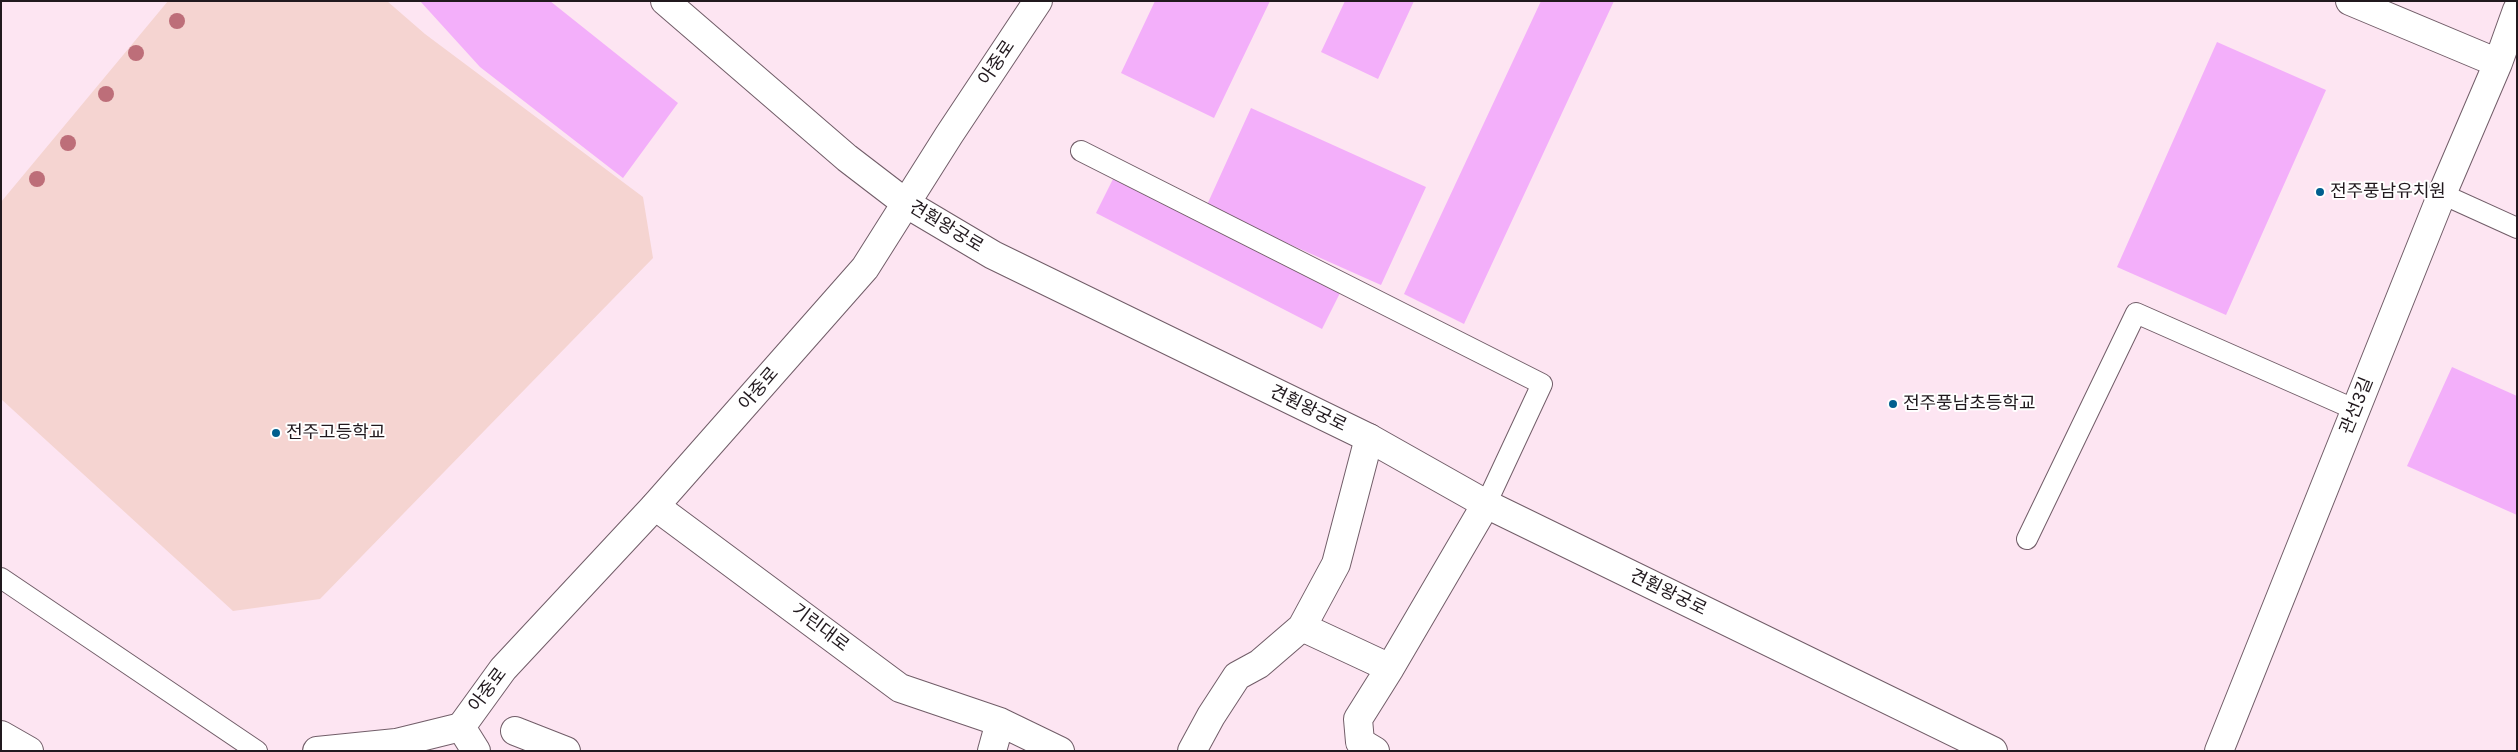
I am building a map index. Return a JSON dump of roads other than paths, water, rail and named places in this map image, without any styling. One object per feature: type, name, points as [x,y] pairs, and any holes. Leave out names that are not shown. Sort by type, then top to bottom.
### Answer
[{"type":"street","name":"견훤왕궁로","points":[[666,1],[847,158],[907,204],[993,255],[1369,438],[1486,504],[1980,747]]},
{"type":"street","name":"아중로","points":[[476,751],[461,727],[502,669],[655,506],[865,268],[949,135],[1038,1]]},
{"type":"street","points":[[2350,1],[2498,63]]},
{"type":"street","name":"관선3길","points":[[2219,751],[2442,194],[2498,63],[2517,10]]},
{"type":"street","points":[[1192,751],[1210,716],[1237,676],[1259,664],[1302,627],[1336,564],[1369,438]]},
{"type":"street","points":[[1375,751],[1360,742],[1358,719],[1486,504]]},
{"type":"street","name":"기린대로","points":[[655,506],[900,688],[1000,722],[1060,751]]},
{"type":"street","points":[[1302,627],[1390,668]]},
{"type":"street","points":[[992,751],[1000,722]]},
{"type":"street","points":[[317,751],[396,743],[461,727]]},
{"type":"street","points":[[515,731],[566,751]]},
{"type":"street","points":[[1,734],[29,751]]},
{"type":"lane","points":[[1081,151],[1542,384],[1486,504]]},
{"type":"lane","points":[[2442,194],[2517,228]]},
{"type":"lane","points":[[2027,539],[2136,313],[2356,410]]},
{"type":"lane","points":[[1,578],[257,751]]},
{"type":"place","name":"전주풍남유치원","points":[[2320,192]]},
{"type":"place","name":"전주풍남초등학교","points":[[1893,404]]},
{"type":"place","name":"전주고등학교","points":[[276,433]]}]
